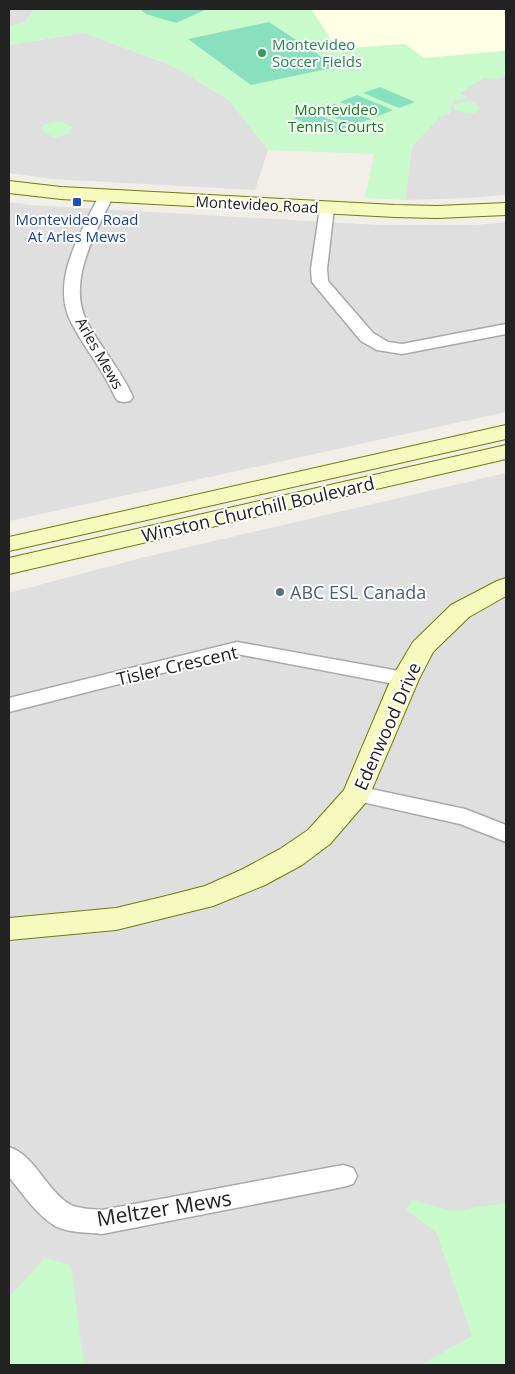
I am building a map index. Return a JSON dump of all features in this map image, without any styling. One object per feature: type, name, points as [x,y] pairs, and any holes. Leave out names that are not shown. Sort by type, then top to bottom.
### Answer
[{"type":"street","name":"Montevideo Road","points":[[9,187],[106,196],[328,208],[437,212],[506,209]]},
{"type":"street","name":"Arles Mews","points":[[106,196],[78,256],[72,281],[73,300],[78,320],[107,362],[124,397]]},
{"type":"street","points":[[328,208],[319,269],[320,282],[367,337],[383,346],[420,347],[506,329]]},
{"type":"street","name":"Winston Churchill Boulevard","points":[[9,544],[506,432]]},
{"type":"street","name":"Winston Churchill Boulevard","points":[[9,566],[506,452]]},
{"type":"street","name":"Edenwood Drive","points":[[9,929],[116,919],[213,895],[254,877],[291,857],[319,837],[357,794],[405,679],[422,648],[460,611],[506,586]]},
{"type":"street","name":"Tisler Crescent","points":[[9,704],[237,648],[405,679]]},
{"type":"street","points":[[357,794],[465,817],[506,834]]},
{"type":"street","name":"Meltzer Mews","points":[[9,1158],[45,1200],[65,1217],[102,1222],[343,1176]]},
{"type":"shaded area","points":[[9,9],[35,9],[25,22],[9,26]]},
{"type":"shaded area","points":[[311,9],[506,9],[506,51],[424,58],[405,44],[337,49]]},
{"type":"shaded area","points":[[84,33],[173,66],[229,100],[268,150],[255,190],[52,179],[9,173],[9,45]]},
{"type":"shaded area","points":[[506,76],[506,195],[405,200],[412,146],[441,116],[450,113],[452,101],[467,97],[458,94],[484,77],[494,79]]},
{"type":"shaded area","points":[[9,202],[30,205],[378,225],[476,225],[506,222],[506,412],[9,521]]},
{"type":"shaded area","points":[[506,473],[506,1365],[9,1365],[9,593],[141,558]]},
{"type":"green space","name":"Montevideo Tennis Courts","points":[[35,9],[311,9],[337,49],[405,44],[424,58],[506,51],[506,71],[504,72],[506,76],[494,80],[484,78],[459,94],[468,97],[453,101],[450,113],[441,116],[412,146],[405,200],[365,198],[374,154],[268,150],[229,100],[173,66],[84,33],[9,45],[9,26],[25,22]]},
{"type":"green space","points":[[140,9],[207,9],[176,23],[146,14]]},
{"type":"green space","name":"Montevideo Soccer Fields","points":[[269,22],[337,67],[251,85],[188,39]]},
{"type":"green space","points":[[380,87],[415,102],[399,108],[363,93]]},
{"type":"green space","points":[[357,95],[393,110],[376,117],[340,102]]},
{"type":"green space","points":[[467,101],[475,103],[479,107],[477,112],[469,114],[455,110],[453,105]]},
{"type":"green space","name":"Montevideo Tennis Courts","points":[[335,104],[371,119],[353,125],[317,110]]},
{"type":"green space","points":[[312,112],[348,127],[330,134],[294,118]]},
{"type":"green space","points":[[60,121],[73,127],[68,134],[54,138],[40,129],[45,124]]},
{"type":"green space","points":[[412,1200],[453,1211],[506,1203],[506,1365],[420,1365],[472,1336],[436,1232],[406,1210]]},
{"type":"green space","points":[[45,1258],[71,1265],[84,1365],[9,1365],[9,1297]]},
{"type":"place","name":"Montevideo Soccer Fields","points":[[262,53]]},
{"type":"place","name":"Montevideo Road At Arles Mews","points":[[77,202]]},
{"type":"place","name":"ABC ESL Canada","points":[[280,592]]}]
